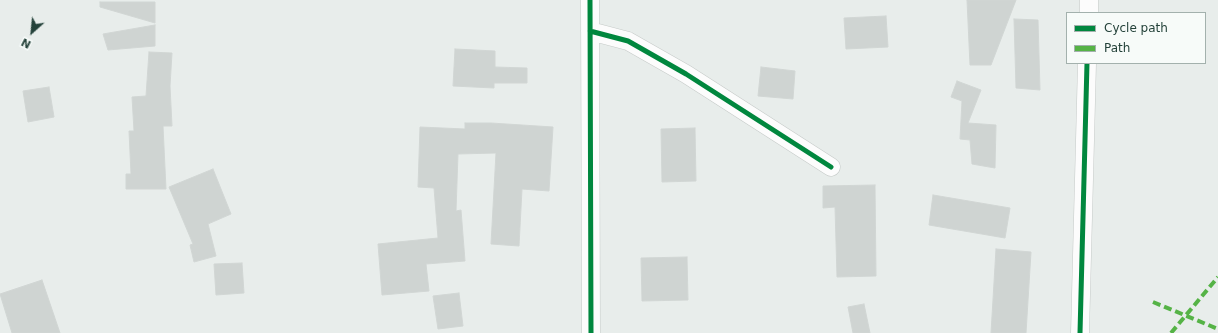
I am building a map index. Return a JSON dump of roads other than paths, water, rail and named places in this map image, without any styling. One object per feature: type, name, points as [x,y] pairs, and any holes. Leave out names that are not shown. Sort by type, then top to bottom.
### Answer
[{"type":"street","points":[[590,0],[591,333]]},
{"type":"street","points":[[1089,0],[1089,12]]},
{"type":"street","points":[[590,31],[628,41],[686,74],[830,167]]},
{"type":"street","points":[[1080,333],[1087,64]]}]
